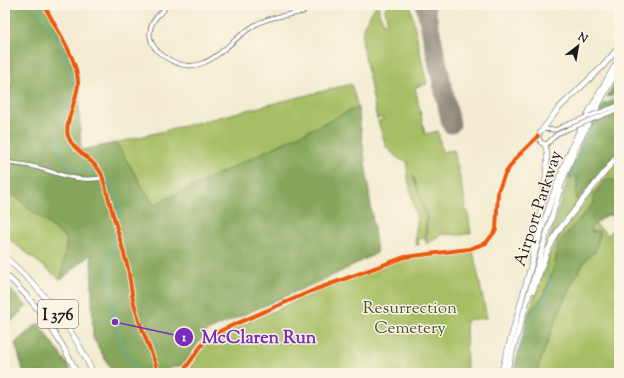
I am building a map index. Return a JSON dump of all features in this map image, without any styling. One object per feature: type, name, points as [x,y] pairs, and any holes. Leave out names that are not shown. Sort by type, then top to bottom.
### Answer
[{"type":"highway","points":[[542,130],[559,108],[603,66],[619,47]]},
{"type":"highway","name":"Airport Parkway","points":[[501,373],[559,179],[578,133],[619,59]]},
{"type":"highway","name":"Airport Parkway","points":[[506,373],[562,182],[576,147],[619,66]]},
{"type":"highway","points":[[501,373],[540,220],[548,153],[543,143]]},
{"type":"highway","points":[[517,333],[553,240],[566,221],[619,154]]},
{"type":"highway","name":"I 376","points":[[5,257],[28,278],[54,309],[79,346],[92,373]]},
{"type":"highway","name":"I 376","points":[[5,274],[31,301],[56,334],[77,373]]},
{"type":"street","points":[[44,5],[77,72],[77,95],[68,135],[71,142],[98,167],[103,178],[128,268],[133,300],[139,321],[159,373]]},
{"type":"street","points":[[160,5],[164,10],[155,18],[150,30],[153,46],[172,61],[193,65],[214,58],[257,24],[303,12]]},
{"type":"street","points":[[530,146],[543,143],[550,144],[557,134],[567,127],[619,106]]},
{"type":"street","points":[[182,373],[196,351],[210,337],[314,290],[406,257],[470,249],[486,243],[493,237],[497,227],[498,191],[502,180],[516,158],[530,146],[542,130],[555,130],[567,127],[619,109]]},
{"type":"street","points":[[538,136],[543,143]]},
{"type":"street","points":[[5,162],[29,165],[71,178],[83,180],[103,178]]},
{"type":"green space","points":[[5,5],[13,80],[5,108]]},
{"type":"green space","points":[[6,5],[48,5],[78,77],[81,150],[116,143],[154,205],[358,107],[377,253],[336,274],[207,331],[183,365],[152,373],[113,373],[93,338],[91,254],[61,280],[67,239],[5,188],[5,108],[13,80]]},
{"type":"green space","points":[[376,5],[379,7],[379,13],[384,23],[387,22],[385,9],[387,5],[410,5],[427,84],[415,87],[425,134],[438,131],[442,152],[454,150],[465,207],[466,211],[469,212],[471,233],[462,235],[442,234],[426,244],[427,218],[413,175],[426,216],[425,240],[424,238],[418,239],[419,245],[416,245],[415,237],[417,219],[408,180],[408,162],[399,159],[386,147],[378,121],[383,120],[382,117],[377,119],[362,40],[363,27]]},
{"type":"green space","points":[[619,76],[619,93],[607,97]]},
{"type":"green space","points":[[351,84],[358,107],[154,205],[116,143]]},
{"type":"green space","points":[[619,99],[619,150],[576,201],[577,175],[570,179],[579,150],[588,130],[604,104]]},
{"type":"green space","points":[[617,152],[557,229],[545,252],[571,169],[570,179],[577,174],[576,201]]},
{"type":"green space","points":[[619,158],[619,176],[559,242],[554,268],[543,296],[528,315],[549,255],[559,236]]},
{"type":"green space","points":[[619,176],[619,210],[614,216],[607,215],[590,228],[592,232],[599,231],[595,252],[587,258],[570,287],[561,306],[536,373],[514,373],[528,315],[543,296],[554,268],[559,242],[594,203],[592,197],[607,179],[614,181]]},
{"type":"green space","points":[[5,188],[67,239],[61,280],[5,236]]},
{"type":"green space","points":[[619,212],[619,373],[536,373],[561,307],[570,288],[587,258],[595,252],[600,233],[592,232],[590,228],[595,224],[608,235],[616,227],[612,222],[613,217]]},
{"type":"green space","name":"Resurrection Cemetery","points":[[473,251],[487,318],[466,320],[467,373],[191,373],[191,368],[197,355],[210,340],[333,284],[413,257]]},
{"type":"green space","points":[[5,284],[27,306],[5,328]]},
{"type":"green space","points":[[38,323],[67,364],[71,373],[24,373],[15,343]]},
{"type":"waterway","points":[[34,5],[58,42],[68,64],[73,82],[70,100],[55,128],[60,148],[70,168],[99,173]]},
{"type":"waterway","points":[[607,108],[619,81]]},
{"type":"waterway","points":[[557,223],[578,160],[594,128],[602,121],[604,116]]},
{"type":"waterway","points":[[104,175],[117,197],[119,210],[118,223]]},
{"type":"waterway","points":[[116,231],[110,267],[112,305],[122,343],[130,359],[141,373]]},
{"type":"waterway","points":[[512,373],[526,325],[545,299],[551,282],[547,277],[548,268]]},
{"type":"runway","points":[[425,5],[451,124]]},
{"type":"cycle path","points":[[44,5],[65,43],[77,74],[78,83],[76,96],[69,117],[67,131],[68,136],[74,147],[94,164],[102,175],[128,268],[133,300],[139,321],[159,373]]},
{"type":"cycle path","points":[[182,373],[206,339],[224,329],[314,290],[405,257],[469,249],[486,243],[496,230],[498,191],[505,174],[516,158],[538,136]]},
{"type":"place","name":"McClaren Run","points":[[115,322]]}]
